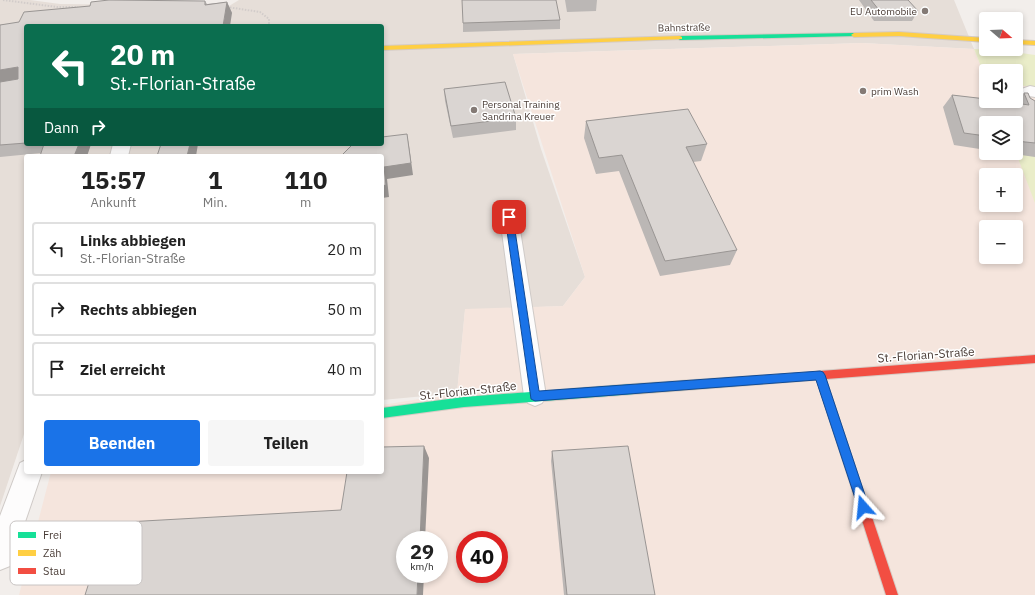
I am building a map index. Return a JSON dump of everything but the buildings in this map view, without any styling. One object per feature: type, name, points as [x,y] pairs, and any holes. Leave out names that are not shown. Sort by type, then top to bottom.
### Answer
[{"type":"street","name":"Bahnstraße","points":[[384,48],[612,39],[883,34],[979,40]]},
{"type":"street","points":[[1023,42],[1035,43]]},
{"type":"street","name":"St.-Florian-Straße","points":[[384,413],[464,402],[535,396],[1035,359]]},
{"type":"street","points":[[820,375],[892,595]]},
{"type":"street","points":[[12,521],[28,474]]},
{"type":"street","points":[[0,556],[10,527]]},
{"type":"lane","points":[[1026,107],[1021,94],[1030,91],[1035,92]]},
{"type":"lane","points":[[509,217],[535,396]]},
{"type":"path","points":[[3,0],[57,7],[80,7]]},
{"type":"path","points":[[226,7],[260,12],[269,19],[269,24]]},
{"type":"shaded area","points":[[0,0],[30,0],[60,4],[229,6],[239,0],[954,0],[974,49],[862,43],[513,54],[541,149],[585,277],[563,306],[465,310],[457,393],[384,400],[384,154],[24,154],[24,434],[0,506]]},
{"type":"shaded area","points":[[862,43],[974,49],[980,64],[979,108],[1023,108],[1023,78],[1035,79],[1035,595],[19,595],[22,585],[142,585],[142,521],[38,521],[50,474],[384,474],[384,405],[457,393],[465,309],[563,306],[585,277],[513,54]]},
{"type":"green space","points":[[974,49],[979,49],[979,56],[1023,56],[1023,53],[1035,55],[1035,87],[1023,86],[1023,64],[980,64]]},
{"type":"green space","points":[[1002,108],[1015,108],[1018,116],[1009,116]]},
{"type":"green space","points":[[1023,128],[1035,158],[1035,203],[1023,168],[1019,160],[1023,160]]},
{"type":"traffic: fast","points":[[680,38],[854,35]]},
{"type":"traffic: fast","points":[[384,413],[464,402],[634,389]]},
{"type":"traffic: slow","points":[[854,35],[899,34],[979,40]]},
{"type":"traffic: slow","points":[[384,48],[680,38]]},
{"type":"traffic: slow","points":[[1023,42],[1035,43]]},
{"type":"traffic: slow","points":[[634,389],[814,376]]},
{"type":"traffic: jam","points":[[814,376],[1035,359]]},
{"type":"traffic: jam","points":[[820,375],[892,595]]},
{"type":"place","name":"EU Automobile","points":[[925,11]]},
{"type":"place","name":"prim Wash","points":[[863,91]]},
{"type":"place","name":"Personal Training Sandrina Kreuer","points":[[474,110]]},
{"type":"route","points":[[509,217],[535,396],[820,375],[863,507]]}]
